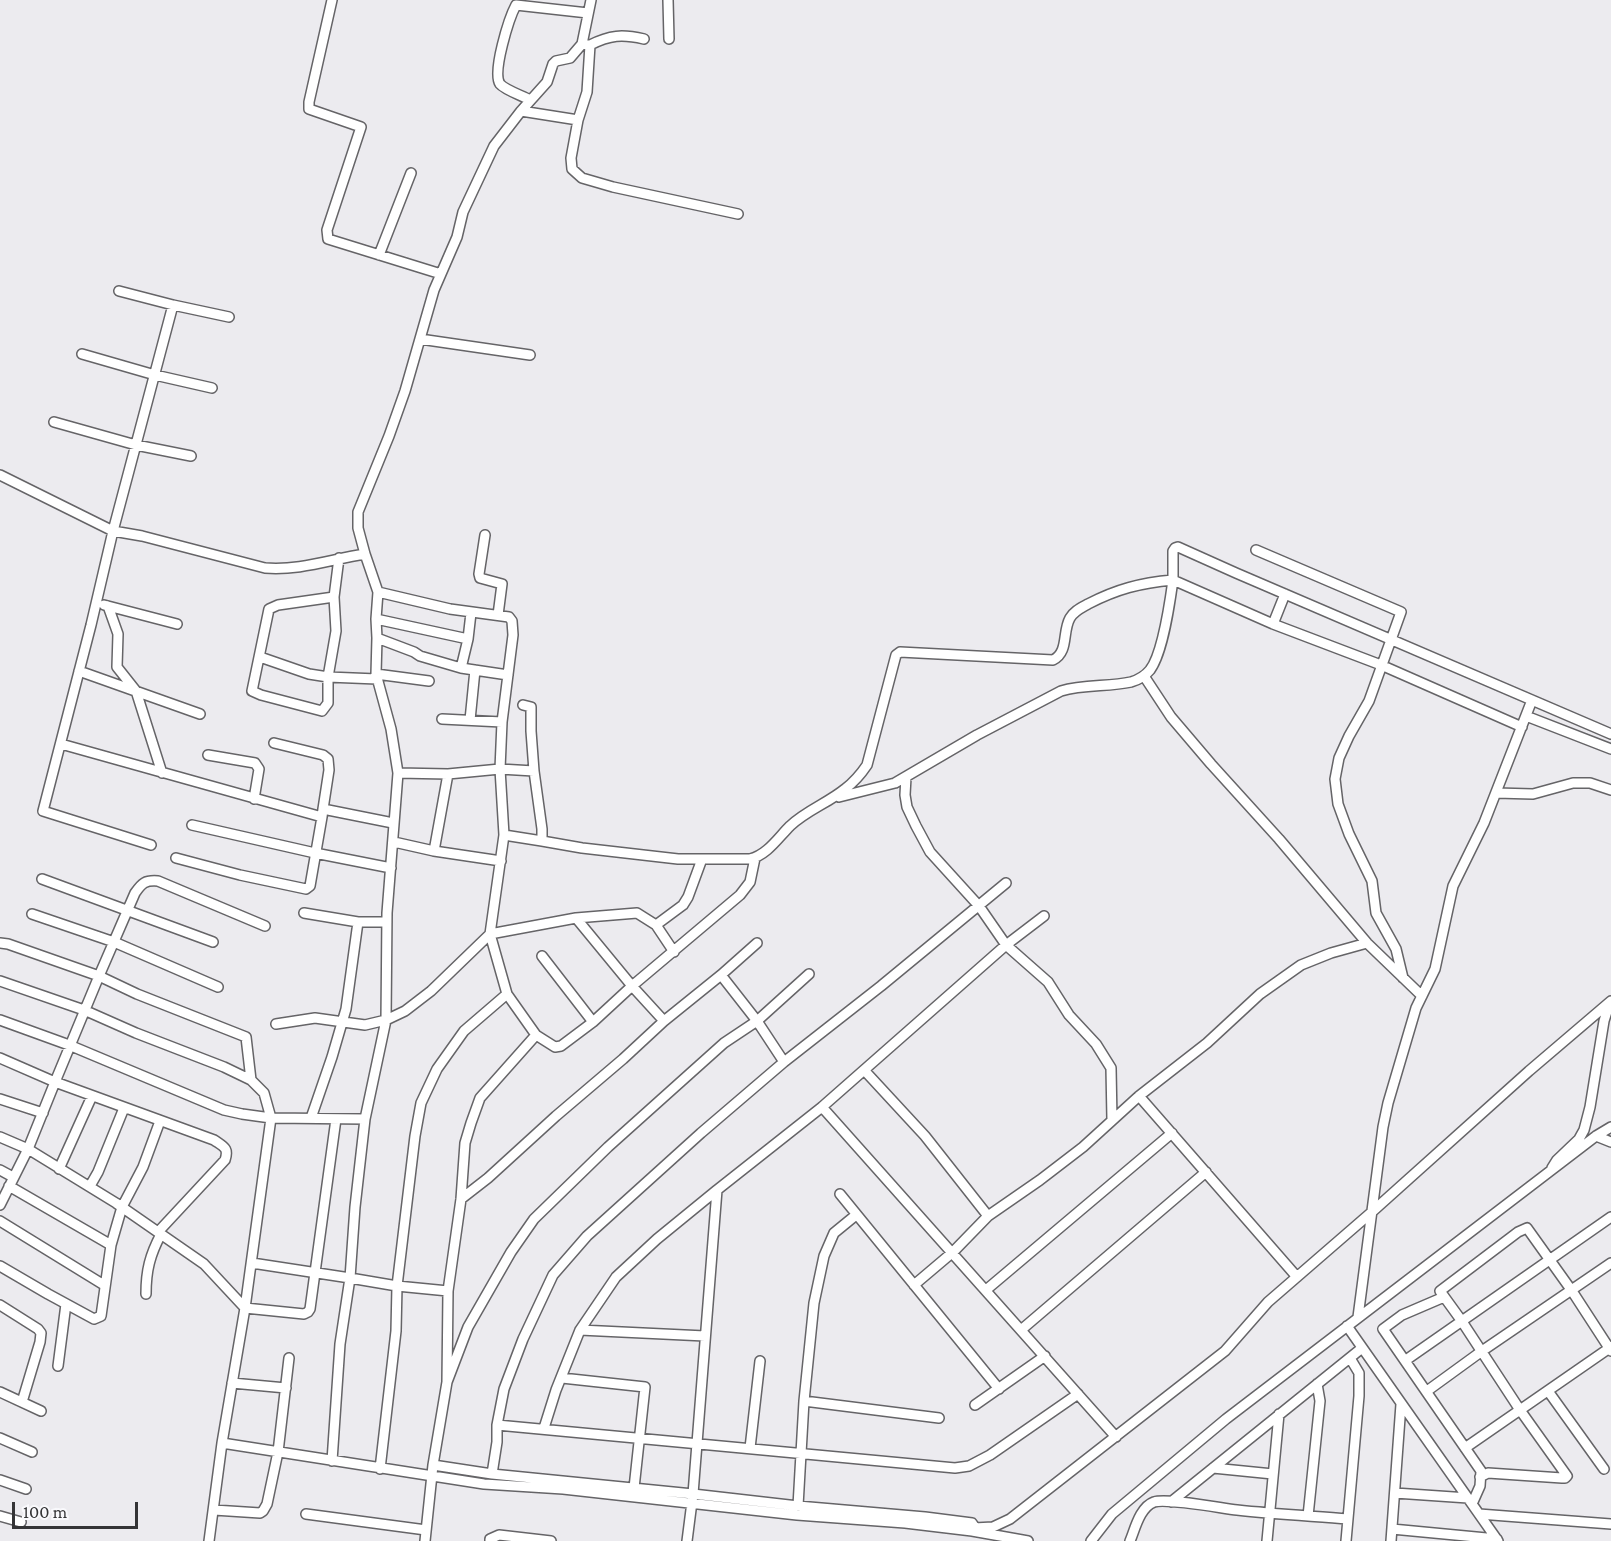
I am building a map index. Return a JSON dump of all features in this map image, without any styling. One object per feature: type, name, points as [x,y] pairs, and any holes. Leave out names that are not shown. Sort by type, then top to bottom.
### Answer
[{"type":"street","points":[[332,0],[309,109],[361,127],[327,230],[328,239],[441,274]]},
{"type":"street","points":[[591,0],[586,45],[587,92],[578,120],[571,158],[572,169],[582,178],[613,187],[738,214]]},
{"type":"street","points":[[668,0],[669,39]]},
{"type":"street","points":[[530,100],[501,85],[497,77],[500,57],[516,5],[588,13]]},
{"type":"street","points":[[332,1461],[340,1344],[350,1278],[365,1119],[386,1020],[387,922],[398,773],[391,729],[376,677],[378,592],[365,554],[358,512],[393,427],[434,290],[457,237],[463,212],[494,146],[520,111],[547,82],[556,61],[570,58],[586,45],[617,36],[644,39]]},
{"type":"street","points":[[520,111],[578,120]]},
{"type":"street","points":[[380,255],[411,173]]},
{"type":"street","points":[[119,291],[228,317]]},
{"type":"street","points":[[151,845],[43,812],[113,531],[173,305]]},
{"type":"street","points":[[420,339],[530,355]]},
{"type":"street","points":[[82,354],[154,375],[212,388]]},
{"type":"street","points":[[54,422],[136,445],[191,456]]},
{"type":"street","points":[[0,475],[113,531],[142,536],[265,568],[294,568],[365,554]]},
{"type":"street","points":[[485,536],[479,574],[480,578],[502,584],[498,615]]},
{"type":"street","points":[[828,800],[895,783],[977,735],[1061,691],[1132,682],[1144,676],[1152,668],[1167,621],[1173,580],[1173,551],[1178,547],[1611,734]]},
{"type":"street","points":[[1256,550],[1401,612],[1369,701],[1339,758],[1335,779],[1338,804],[1349,834],[1372,881],[1376,913],[1396,950],[1403,978]]},
{"type":"street","points":[[334,597],[278,605],[269,609],[252,691],[322,711],[328,703],[328,677],[336,631],[334,597],[339,558]]},
{"type":"street","points":[[504,835],[582,848],[678,859],[756,858],[813,808],[844,790],[867,765],[896,656],[900,651],[1053,660],[1063,651],[1068,621],[1075,612],[1115,591],[1153,582],[1173,580],[1273,624],[1381,665],[1522,727]]},
{"type":"street","points":[[378,592],[471,613],[509,617],[512,621],[513,635],[502,722],[500,769],[504,835],[490,934],[507,994],[536,1035],[555,1047],[561,1046],[593,1022],[740,895],[750,882],[756,858]]},
{"type":"street","points":[[1273,624],[1284,594]]},
{"type":"street","points":[[96,603],[177,624]]},
{"type":"street","points":[[108,606],[118,634],[117,667],[136,691],[162,773]]},
{"type":"street","points":[[461,668],[471,613]]},
{"type":"street","points":[[376,619],[468,639]]},
{"type":"street","points":[[377,638],[420,656],[461,668],[508,675]]},
{"type":"street","points":[[260,657],[309,674],[328,677],[376,677],[429,681]]},
{"type":"street","points":[[470,720],[475,670]]},
{"type":"street","points":[[79,671],[200,714]]},
{"type":"street","points":[[1144,676],[1171,717],[1211,764],[1280,839],[1367,943],[1422,996]]},
{"type":"street","points":[[1358,1317],[1388,1103],[1416,1008],[1435,969],[1453,886],[1484,823],[1532,700]]},
{"type":"street","points":[[523,705],[531,707],[534,771],[542,841]]},
{"type":"street","points":[[1526,716],[1611,749]]},
{"type":"street","points":[[442,719],[502,722]]},
{"type":"street","points":[[177,858],[240,876],[303,889],[310,886],[329,770],[328,759],[323,755],[274,742]]},
{"type":"street","points":[[61,744],[254,799],[322,813],[393,823]]},
{"type":"street","points":[[208,754],[258,765],[254,799]]},
{"type":"street","points":[[398,773],[448,774],[500,769],[534,771]]},
{"type":"street","points":[[434,851],[448,774]]},
{"type":"street","points":[[906,777],[907,807],[930,852],[978,906],[1006,945],[1048,982],[1069,1015],[1096,1044],[1108,1061],[1111,1068],[1112,1120]]},
{"type":"street","points":[[1496,793],[1533,794],[1573,783],[1590,783],[1611,790]]},
{"type":"street","points":[[192,825],[391,868]]},
{"type":"street","points":[[393,842],[501,861]]},
{"type":"street","points":[[656,926],[683,904],[688,897],[702,859]]},
{"type":"street","points":[[42,879],[213,942]]},
{"type":"street","points":[[0,1205],[28,1149],[84,1010],[135,893],[142,883],[148,880],[158,881],[265,926]]},
{"type":"street","points":[[492,1474],[498,1442],[497,1425],[504,1389],[523,1339],[554,1275],[587,1236],[700,1133],[784,1062],[882,986],[1006,883]]},
{"type":"street","points":[[276,1024],[315,1018],[365,1025],[386,1020],[405,1011],[431,991],[490,934],[576,918],[637,913],[656,926],[674,952]]},
{"type":"street","points":[[32,914],[114,942],[218,987]]},
{"type":"street","points":[[304,914],[358,922],[387,922]]},
{"type":"street","points":[[544,1428],[556,1390],[580,1330],[616,1277],[657,1239],[822,1107],[1006,945],[1044,916]]},
{"type":"street","points":[[576,918],[664,1021]]},
{"type":"street","points":[[311,1118],[346,1009],[358,922]]},
{"type":"street","points":[[461,1199],[488,1178],[664,1021],[757,943]]},
{"type":"street","points":[[914,1285],[953,1252],[988,1216],[1083,1147],[1139,1096],[1207,1043],[1260,994],[1301,965],[1330,953],[1367,943]]},
{"type":"street","points":[[0,944],[8,944],[99,976],[158,1003],[246,1037],[251,1080]]},
{"type":"street","points":[[542,956],[593,1022]]},
{"type":"street","points":[[447,1382],[468,1327],[511,1252],[534,1219],[608,1147],[715,1051],[757,1021],[809,974]]},
{"type":"street","points":[[721,975],[757,1021],[784,1062]]},
{"type":"street","points":[[0,981],[84,1010],[224,1067],[251,1080],[264,1094],[271,1118],[252,1263],[222,1443],[209,1541]]},
{"type":"street","points":[[380,1469],[396,1331],[397,1286],[421,1103],[437,1069],[464,1031],[507,994]]},
{"type":"street","points":[[973,1529],[993,1527],[1010,1519],[1225,1351],[1268,1302],[1611,1001]]},
{"type":"street","points":[[1547,1175],[1557,1160],[1579,1139],[1584,1130],[1606,1010],[1611,1001]]},
{"type":"street","points":[[0,1020],[69,1045],[224,1110],[271,1118],[365,1119]]},
{"type":"street","points":[[425,1541],[432,1465],[447,1382],[448,1291],[461,1199],[465,1143],[480,1098],[536,1035]]},
{"type":"street","points":[[0,1058],[55,1082],[214,1140],[226,1149],[228,1153],[225,1160],[159,1233],[149,1261],[146,1294]]},
{"type":"street","points":[[864,1070],[924,1136],[988,1216]]},
{"type":"street","points":[[59,1169],[92,1096]]},
{"type":"street","points":[[1139,1096],[1297,1277]]},
{"type":"street","points":[[0,1099],[43,1113]]},
{"type":"street","points":[[822,1107],[1116,1437]]},
{"type":"street","points":[[90,1186],[124,1108]]},
{"type":"street","points":[[0,1137],[28,1149],[90,1186],[204,1264],[245,1308],[300,1314],[310,1309],[336,1119]]},
{"type":"street","points":[[0,1266],[94,1319],[99,1318],[111,1245],[122,1207],[143,1167],[160,1121]]},
{"type":"street","points":[[1091,1541],[1112,1514],[1226,1419],[1596,1136],[1611,1127]]},
{"type":"street","points":[[986,1290],[1172,1133]]},
{"type":"street","points":[[1596,1136],[1611,1142]]},
{"type":"street","points":[[0,1170],[11,1182],[111,1245]]},
{"type":"street","points":[[1021,1330],[1206,1172]]},
{"type":"street","points":[[687,1541],[717,1190]]},
{"type":"street","points":[[840,1194],[999,1389]]},
{"type":"street","points":[[798,1506],[804,1401],[814,1303],[824,1256],[834,1233],[856,1215]]},
{"type":"street","points":[[1406,1360],[1611,1217]]},
{"type":"street","points":[[0,1221],[104,1285]]},
{"type":"street","points":[[1465,1448],[1520,1410],[1610,1349],[1527,1228],[1523,1228],[1440,1291],[1520,1410],[1566,1473],[1566,1477],[1488,1473],[1480,1477]]},
{"type":"street","points":[[252,1263],[397,1286],[448,1291]]},
{"type":"street","points":[[1426,1391],[1611,1263]]},
{"type":"street","points":[[1444,1297],[1402,1315],[1383,1329],[1481,1471],[1480,1486],[1470,1501]]},
{"type":"street","points":[[58,1366],[66,1304]]},
{"type":"street","points":[[0,1305],[41,1333],[22,1402]]},
{"type":"street","points":[[1347,1326],[1497,1540]]},
{"type":"street","points":[[580,1330],[705,1336]]},
{"type":"street","points":[[1171,1502],[1362,1348]]},
{"type":"street","points":[[975,1405],[1045,1356]]},
{"type":"street","points":[[214,1510],[260,1513],[267,1504],[278,1452],[289,1358]]},
{"type":"street","points":[[1346,1541],[1359,1396],[1359,1373],[1350,1358]]},
{"type":"street","points":[[750,1448],[760,1361]]},
{"type":"street","points":[[562,1378],[645,1388],[634,1488]]},
{"type":"street","points":[[232,1383],[285,1388]]},
{"type":"street","points":[[1308,1516],[1320,1401],[1317,1384]]},
{"type":"street","points":[[1548,1391],[1604,1469]]},
{"type":"street","points":[[0,1392],[41,1411]]},
{"type":"street","points":[[497,1425],[962,1468],[990,1455],[1078,1394]]},
{"type":"street","points":[[804,1401],[939,1418]]},
{"type":"street","points":[[1391,1541],[1401,1404]]},
{"type":"street","points":[[1268,1541],[1279,1414]]},
{"type":"street","points":[[0,1438],[32,1452]]},
{"type":"street","points":[[222,1443],[484,1484],[925,1517],[969,1522],[973,1524],[973,1529]]},
{"type":"street","points":[[432,1465],[492,1474],[634,1488],[797,1515],[973,1529],[1028,1541]]},
{"type":"street","points":[[1213,1468],[1273,1474]]},
{"type":"street","points":[[0,1480],[26,1489]]},
{"type":"street","points":[[1395,1493],[1470,1501]]},
{"type":"street","points":[[1130,1541],[1140,1517],[1147,1507],[1155,1502],[1348,1520]]},
{"type":"street","points":[[306,1514],[426,1530]]},
{"type":"street","points":[[1479,1514],[1611,1524]]},
{"type":"street","points":[[0,1516],[21,1522]]},
{"type":"street","points":[[1392,1529],[1497,1540]]},
{"type":"street","points":[[490,1541],[499,1535],[551,1541]]}]
